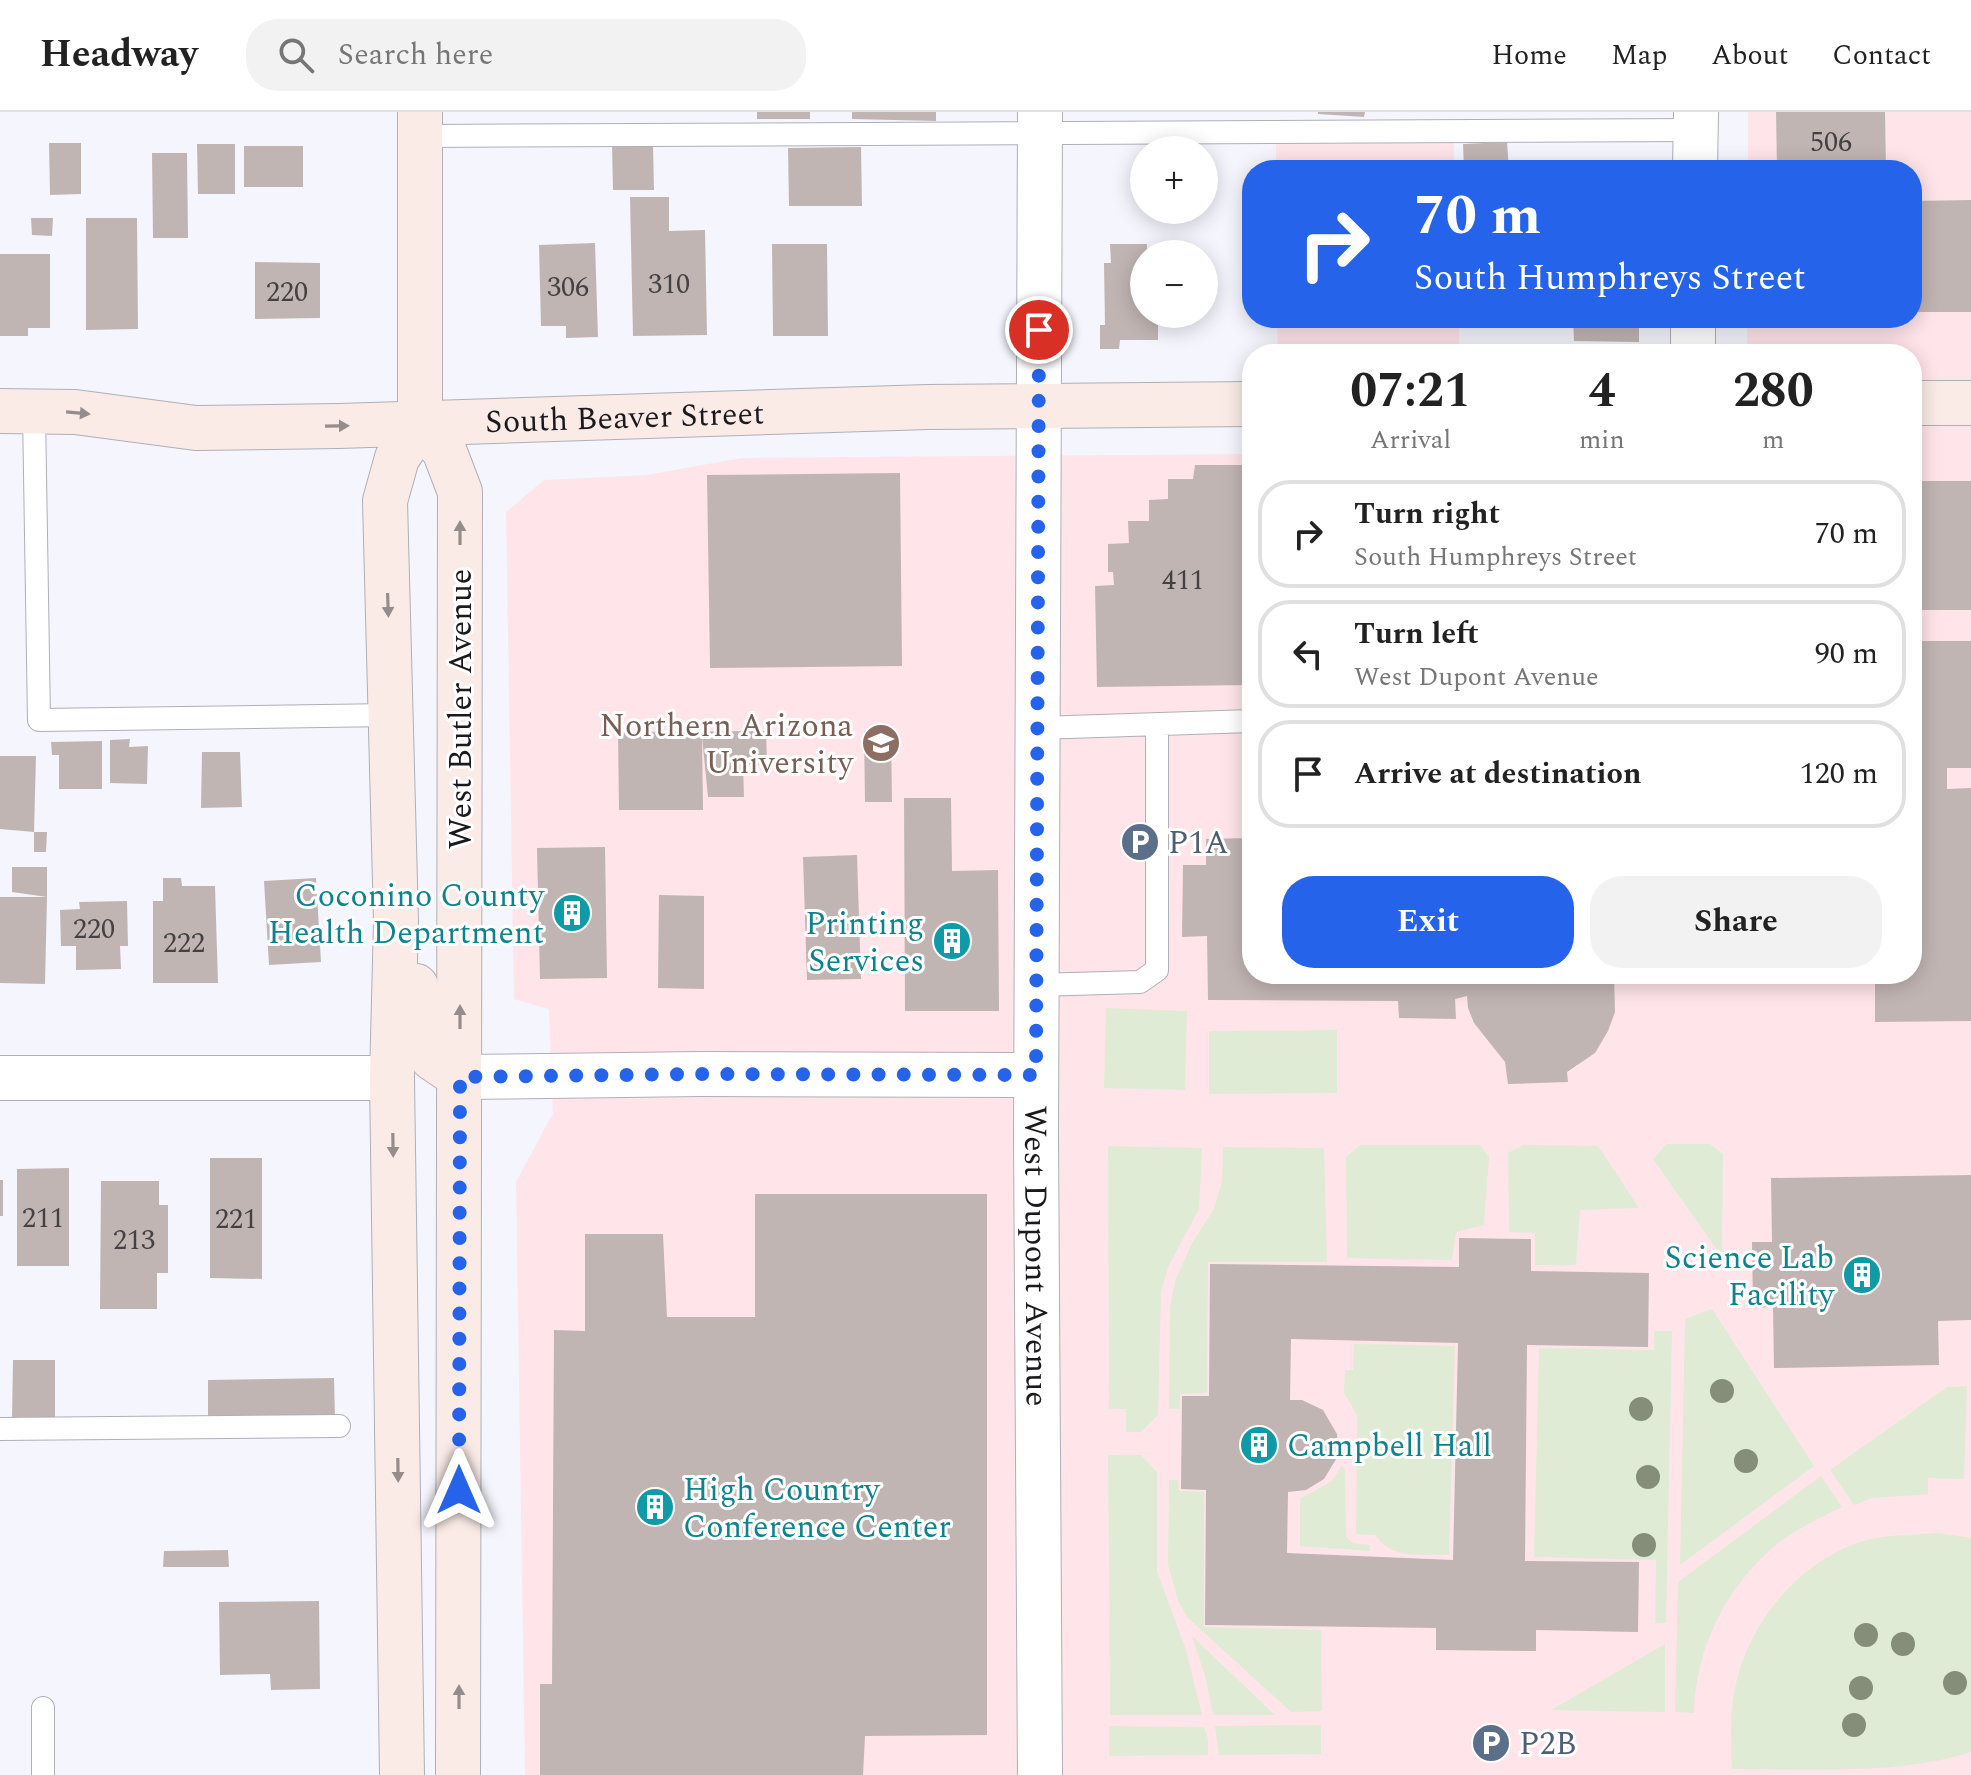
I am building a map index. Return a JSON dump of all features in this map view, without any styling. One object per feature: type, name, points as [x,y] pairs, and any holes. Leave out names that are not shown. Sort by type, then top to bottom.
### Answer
[{"type":"main road","points":[[420,124],[420,424]]},
{"type":"main road","points":[[1922,403],[1971,403]]},
{"type":"main road","name":"South Beaver Street","points":[[17,411],[75,412],[196,428],[1038,405],[1242,404]]},
{"type":"main road","name":"West Butler Avenue","points":[[402,1775],[392,1078],[396,921],[385,501],[397,458],[420,424],[444,450],[460,492],[458,1775]]},
{"type":"main road","points":[[396,921],[413,943],[420,1036],[432,1058],[460,1077]]},
{"type":"street","name":"West Dupont Avenue","points":[[1040,122],[1036,1075],[1040,1775]]},
{"type":"street","points":[[460,1077],[1036,1075]]},
{"type":"street","points":[[0,1078],[392,1078]]},
{"type":"lane","points":[[420,124],[1040,122],[1696,137]]},
{"type":"lane","points":[[17,411],[39,720],[391,715]]},
{"type":"lane","points":[[1038,728],[1242,721]]},
{"type":"lane","points":[[1037,985],[1140,982],[1157,970],[1157,724]]},
{"type":"lane","points":[[0,1429],[339,1426]]},
{"type":"lane","points":[[43,1708],[43,1775]]},
{"type":"shaded area","name":"Northern Arizona University","points":[[1748,112],[1971,112],[1971,1775],[525,1775],[516,1182],[553,1113],[549,1009],[514,999],[506,512],[544,480],[646,475],[742,458],[1242,454],[1242,984],[1922,984],[1922,344],[1747,344],[1747,328],[1922,328],[1922,160],[1748,160]]},
{"type":"shaded area","points":[[1276,143],[1454,143],[1454,160],[1276,160]]},
{"type":"shaded area","points":[[1277,328],[1459,328],[1459,344],[1278,344]]},
{"type":"green space","points":[[1106,1008],[1187,1011],[1185,1090],[1104,1088]]},
{"type":"green space","points":[[1337,1030],[1337,1093],[1209,1094],[1209,1031]]},
{"type":"green space","points":[[1666,1144],[1710,1144],[1723,1154],[1722,1257],[1653,1159]]},
{"type":"green space","points":[[1360,1145],[1480,1145],[1489,1157],[1484,1225],[1456,1232],[1452,1260],[1347,1258],[1346,1157]]},
{"type":"green space","points":[[1523,1145],[1598,1146],[1639,1208],[1580,1210],[1576,1265],[1535,1265],[1535,1233],[1509,1232],[1508,1153]]},
{"type":"green space","points":[[1108,1146],[1202,1148],[1199,1209],[1169,1265],[1161,1291],[1158,1415],[1141,1432],[1126,1432],[1126,1409],[1109,1409]]},
{"type":"green space","points":[[1223,1147],[1324,1148],[1327,1262],[1208,1262],[1207,1393],[1180,1394],[1180,1409],[1169,1409],[1170,1308],[1175,1281],[1192,1243],[1214,1209],[1222,1181]]},
{"type":"green space","points":[[1712,1309],[1814,1466],[1680,1565],[1685,1319]]},
{"type":"green space","points":[[1654,1331],[1672,1331],[1666,1623],[1655,1623],[1656,1560],[1534,1557],[1539,1348],[1654,1350]]},
{"type":"green space","points":[[1354,1344],[1455,1346],[1449,1555],[1398,1552],[1382,1543],[1376,1535],[1356,1534],[1357,1415],[1344,1393],[1345,1370],[1353,1370]]},
{"type":"green space","points":[[1967,1386],[1964,1479],[1928,1478],[1928,1494],[1872,1498],[1854,1505],[1830,1470],[1947,1387]]},
{"type":"green space","points":[[1108,1455],[1141,1455],[1157,1472],[1157,1571],[1186,1650],[1202,1715],[1110,1715]]},
{"type":"green space","points":[[1342,1465],[1345,1470],[1346,1537],[1353,1543],[1370,1545],[1370,1551],[1300,1546],[1300,1499],[1332,1481]]},
{"type":"green space","points":[[1821,1476],[1842,1507],[1777,1544],[1743,1579],[1717,1620],[1708,1642],[1700,1665],[1694,1713],[1675,1712],[1678,1582]]},
{"type":"green space","points":[[1169,1480],[1178,1480],[1179,1491],[1204,1492],[1204,1627],[1321,1630],[1322,1711],[1291,1712],[1187,1617],[1178,1601],[1168,1565]]},
{"type":"green space","points":[[1939,1533],[1971,1538],[1971,1752],[1884,1767],[1732,1769],[1731,1715],[1736,1683],[1752,1639],[1778,1600],[1813,1567],[1854,1544],[1885,1537]]},
{"type":"green space","points":[[1192,1636],[1275,1715],[1213,1715]]},
{"type":"green space","points":[[1665,1644],[1665,1712],[1551,1710]]},
{"type":"green space","points":[[1321,1725],[1321,1754],[1219,1755],[1215,1726]]},
{"type":"green space","points":[[1109,1726],[1204,1727],[1208,1755],[1109,1756]]},
{"type":"building","points":[[757,112],[810,112],[810,119],[757,119]]},
{"type":"building","points":[[852,112],[936,112],[936,121],[852,119]]},
{"type":"building","points":[[1318,112],[1365,112],[1364,117]]},
{"type":"building","points":[[1776,112],[1885,112],[1886,160],[1777,160]]},
{"type":"building","points":[[1507,142],[1508,160],[1464,160],[1463,144]]},
{"type":"building","points":[[49,143],[81,143],[81,194],[50,195]]},
{"type":"building","points":[[197,144],[235,144],[235,194],[198,194]]},
{"type":"building","points":[[612,145],[653,145],[654,190],[613,190]]},
{"type":"building","points":[[244,146],[303,146],[303,187],[244,187]]},
{"type":"building","points":[[861,147],[862,206],[789,206],[788,148]]},
{"type":"building","points":[[152,153],[187,153],[188,238],[153,238]]},
{"type":"building","points":[[630,197],[669,197],[669,231],[705,230],[707,335],[633,336]]},
{"type":"building","points":[[1971,200],[1971,312],[1922,312],[1922,201]]},
{"type":"building","points":[[31,218],[53,218],[52,236],[32,235]]},
{"type":"building","points":[[86,218],[137,218],[138,329],[86,330]]},
{"type":"building","points":[[595,243],[598,337],[566,338],[566,326],[541,326],[539,245]]},
{"type":"building","points":[[772,244],[827,244],[828,336],[773,336]]},
{"type":"building","points":[[1110,244],[1130,244],[1130,328],[1158,328],[1158,340],[1120,340],[1119,349],[1100,349],[1100,325],[1105,325],[1104,263],[1111,263]]},
{"type":"building","points":[[0,254],[50,254],[50,328],[28,328],[28,336],[0,336]]},
{"type":"building","points":[[255,262],[320,263],[320,318],[255,319]]},
{"type":"building","points":[[1573,328],[1639,328],[1639,342],[1574,341]]},
{"type":"building","points":[[1195,465],[1242,465],[1242,685],[1097,687],[1095,586],[1114,585],[1113,572],[1108,572],[1108,544],[1129,543],[1128,521],[1149,521],[1149,500],[1168,499],[1168,479],[1193,479]]},
{"type":"building","points":[[900,473],[902,666],[710,668],[707,475]]},
{"type":"building","points":[[1922,481],[1971,481],[1971,610],[1922,610]]},
{"type":"building","points":[[1922,641],[1971,641],[1971,768],[1947,768],[1947,789],[1971,788],[1971,1021],[1875,1022],[1875,984],[1922,984]]},
{"type":"building","points":[[766,731],[767,765],[743,765],[744,797],[708,797],[702,737],[703,810],[619,810],[618,732]]},
{"type":"building","points":[[864,731],[891,731],[892,802],[865,802]]},
{"type":"building","points":[[130,739],[129,747],[148,746],[147,784],[110,783],[110,740]]},
{"type":"building","points":[[102,741],[102,789],[59,789],[59,755],[52,755],[51,742]]},
{"type":"building","points":[[202,752],[240,752],[242,807],[201,808]]},
{"type":"building","points":[[0,756],[36,756],[34,832],[0,829]]},
{"type":"building","name":"Printing Services","points":[[904,798],[951,798],[952,871],[998,870],[999,1011],[905,1011]]},
{"type":"building","points":[[34,832],[47,832],[46,852],[34,852]]},
{"type":"building","points":[[1242,838],[1242,984],[1614,984],[1615,1012],[1608,1031],[1595,1053],[1567,1072],[1568,1082],[1508,1084],[1505,1062],[1474,1023],[1467,996],[1455,999],[1456,1019],[1399,1018],[1398,1001],[1208,1000],[1207,936],[1182,937],[1183,865],[1206,865],[1206,839]]},
{"type":"building","name":"Coconino County Health Department","points":[[605,847],[607,978],[540,979],[537,848]]},
{"type":"building","points":[[857,855],[861,979],[807,980],[803,857]]},
{"type":"building","points":[[12,867],[47,867],[47,897],[12,892]]},
{"type":"building","points":[[163,878],[181,878],[182,886],[215,886],[218,983],[153,983],[153,901],[163,901]]},
{"type":"building","points":[[316,878],[321,962],[269,965],[264,881]]},
{"type":"building","points":[[659,895],[704,896],[704,989],[658,988]]},
{"type":"building","points":[[0,897],[47,897],[45,984],[0,983]]},
{"type":"building","points":[[127,901],[128,946],[120,946],[121,969],[76,970],[76,946],[61,946],[60,910],[80,909],[79,902]]},
{"type":"building","points":[[210,1158],[262,1158],[262,1279],[210,1278]]},
{"type":"building","points":[[69,1168],[69,1266],[17,1266],[17,1169]]},
{"type":"building","name":"Science Lab Facility","points":[[1971,1175],[1971,1320],[1938,1321],[1939,1365],[1774,1368],[1773,1307],[1753,1308],[1752,1242],[1772,1242],[1771,1178]]},
{"type":"building","points":[[0,1180],[3,1180],[3,1216],[0,1216]]},
{"type":"building","points":[[101,1181],[159,1181],[159,1205],[168,1205],[168,1273],[157,1273],[157,1309],[100,1309]]},
{"type":"building","points":[[755,1194],[987,1194],[987,1735],[865,1736],[863,1775],[540,1775],[540,1684],[552,1684],[554,1330],[585,1331],[585,1234],[663,1234],[667,1317],[755,1317]]},
{"type":"building","name":"Campbell Hall","points":[[1459,1238],[1531,1239],[1531,1271],[1649,1273],[1648,1347],[1527,1345],[1525,1561],[1639,1562],[1638,1632],[1536,1630],[1536,1651],[1436,1650],[1436,1628],[1205,1625],[1206,1490],[1181,1489],[1182,1396],[1209,1396],[1210,1264],[1459,1267]],"holes":[[[1291,1339],[1458,1343],[1453,1560],[1287,1553],[1288,1492],[1306,1490],[1324,1479],[1338,1456],[1337,1434],[1323,1410],[1302,1400],[1290,1400]]]},
{"type":"building","points":[[13,1360],[55,1360],[55,1419],[12,1419]]},
{"type":"building","points":[[334,1378],[335,1418],[208,1419],[208,1380]]},
{"type":"building","points":[[228,1550],[229,1567],[163,1567],[164,1551]]},
{"type":"building","points":[[319,1601],[320,1689],[271,1690],[270,1674],[220,1675],[219,1602]]},
{"type":"place","name":"Northern Arizona University","points":[[881,743]]},
{"type":"place","name":"P1A","points":[[1140,842]]},
{"type":"place","name":"Coconino County Health Department","points":[[572,913]]},
{"type":"place","name":"Printing Services","points":[[952,941]]},
{"type":"place","name":"Science Lab Facility","points":[[1862,1275]]},
{"type":"place","name":"Campbell Hall","points":[[1259,1445]]},
{"type":"place","name":"High Country Conference Center","points":[[655,1507]]},
{"type":"place","name":"P2B","points":[[1491,1743]]},
{"type":"route","points":[[459,1490],[460,1077],[1036,1075],[1039,330]]}]
